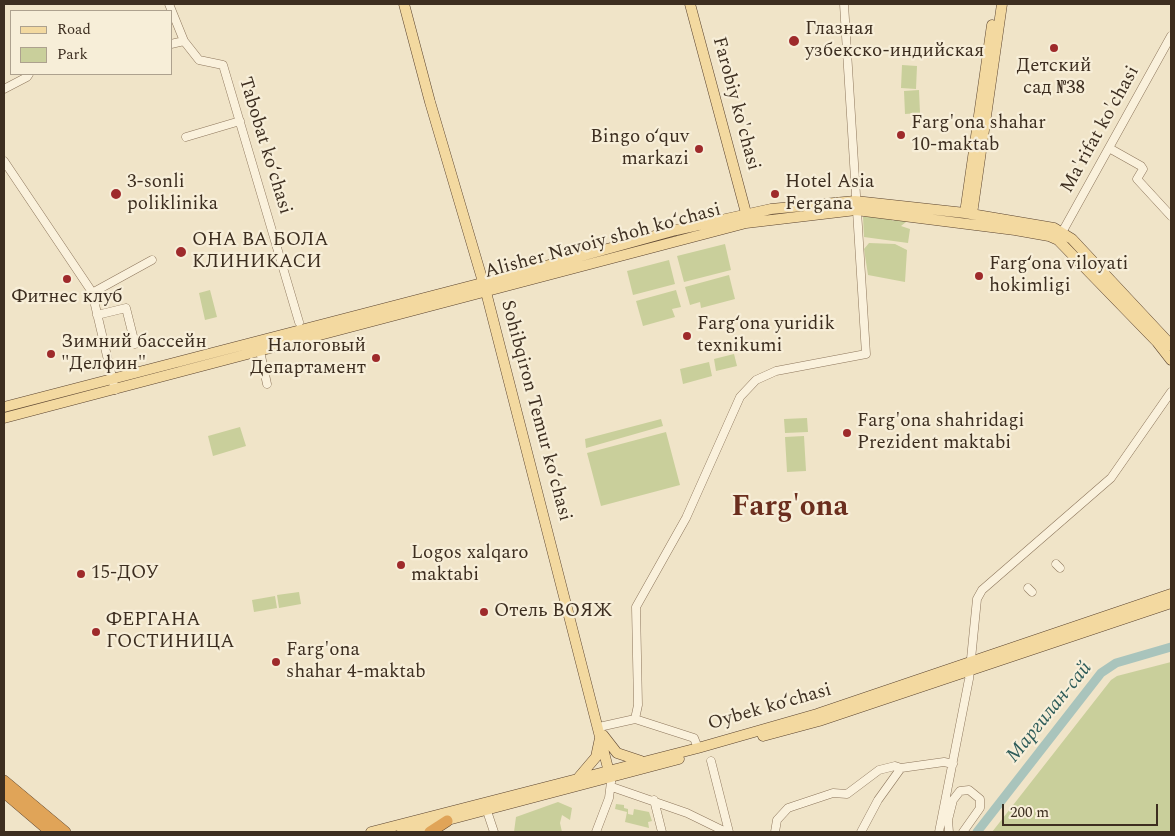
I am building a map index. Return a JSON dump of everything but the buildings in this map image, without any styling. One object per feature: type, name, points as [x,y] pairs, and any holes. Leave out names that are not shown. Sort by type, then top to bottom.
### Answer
[{"type":"highway","points":[[4,780],[65,832]]},
{"type":"highway","points":[[4,792],[52,832]]},
{"type":"highway","points":[[430,832],[447,821]]},
{"type":"main road","name":"Sohibqiron Temur koʻchasi","points":[[404,4],[430,102],[485,287],[600,729],[611,778]]},
{"type":"main road","name":"Farobiy ko'chasi","points":[[690,4],[746,213]]},
{"type":"main road","points":[[969,214],[995,4]]},
{"type":"main road","points":[[969,214],[1002,4]]},
{"type":"main road","name":"Alisher Navoiy shoh koʻchasi","points":[[114,385],[260,352],[676,230],[746,213],[856,206],[969,214],[1054,228],[1080,260],[1171,359]]},
{"type":"main road","name":"Alisher Navoiy shoh koʻchasi","points":[[4,418],[114,385],[485,287],[746,223],[856,206],[1050,236],[1061,236]]},
{"type":"main road","points":[[1061,236],[1171,345]]},
{"type":"main road","points":[[4,407],[114,385]]},
{"type":"main road","name":"Oybek ko‘chasi","points":[[402,832],[488,811],[819,721],[1171,594]]},
{"type":"main road","name":"Oybek ko‘chasi","points":[[371,832],[578,778],[611,778],[644,761],[698,748],[817,714],[1171,603]]},
{"type":"main road","points":[[600,729],[617,753],[644,761]]},
{"type":"main road","points":[[578,778],[591,765],[596,756],[600,729]]},
{"type":"street","points":[[635,719],[638,705],[636,607],[686,518],[740,397],[756,380],[776,370],[866,354],[844,4]]},
{"type":"street","name":"Tabobat koʻchasi","points":[[172,11],[184,41],[199,60],[223,65],[299,322]]},
{"type":"street","name":"Ma'rifat ko'chasi","points":[[1061,236],[1171,36]]},
{"type":"street","points":[[172,44],[184,41]]},
{"type":"street","points":[[4,89],[28,75]]},
{"type":"street","points":[[186,137],[240,121]]},
{"type":"street","points":[[1109,148],[1141,166],[1142,169],[1137,179],[1171,216]]},
{"type":"street","points":[[4,161],[92,293],[114,385]]},
{"type":"street","points":[[92,293],[152,260]]},
{"type":"street","points":[[97,315],[126,308],[134,344]]},
{"type":"street","points":[[260,352],[267,384]]},
{"type":"street","points":[[948,832],[945,819],[970,665],[977,599],[984,587],[1111,478],[1171,392]]},
{"type":"street","points":[[600,729],[635,719],[694,738],[698,748]]},
{"type":"street","points":[[711,761],[728,832]]},
{"type":"street","points":[[775,832],[777,820],[788,808],[833,793],[847,794],[879,770],[895,766],[901,768],[944,762],[953,764]]},
{"type":"street","points":[[861,832],[878,800],[901,768]]},
{"type":"street","points":[[596,832],[611,778],[654,800],[728,832]]},
{"type":"street","points":[[939,832],[953,800],[960,790],[969,790],[980,799],[980,808],[963,832]]},
{"type":"street","points":[[654,800],[662,832]]},
{"type":"street","points":[[488,811],[494,832]]},
{"type":"green space","points":[[902,65],[917,66],[916,89],[901,88]]},
{"type":"green space","points":[[919,90],[920,113],[905,114],[904,91]]},
{"type":"green space","points":[[870,214],[880,218],[888,217],[893,221],[901,216],[905,218],[906,222],[901,226],[910,229],[908,243],[864,237],[863,217]]},
{"type":"green space","points":[[869,243],[895,244],[907,250],[905,282],[868,275],[864,249]]},
{"type":"green space","points":[[725,244],[731,270],[684,282],[677,256]]},
{"type":"green space","points":[[669,260],[675,284],[633,295],[627,271]]},
{"type":"green space","points":[[729,275],[735,299],[701,308],[700,302],[690,305],[685,287]]},
{"type":"green space","points":[[210,290],[217,317],[205,320],[199,293]]},
{"type":"green space","points":[[676,290],[681,307],[672,309],[675,317],[643,326],[636,301]]},
{"type":"green space","points":[[734,354],[737,366],[716,371],[714,359]]},
{"type":"green space","points":[[709,362],[712,376],[683,384],[680,369]]},
{"type":"green space","points":[[807,418],[808,432],[785,433],[784,419]]},
{"type":"green space","points":[[661,419],[663,426],[586,448],[585,439]]},
{"type":"green space","points":[[240,427],[246,446],[213,456],[208,436]]},
{"type":"green space","points":[[666,432],[680,485],[601,506],[587,453]]},
{"type":"green space","points":[[804,436],[806,471],[787,472],[785,437]]},
{"type":"green space","points":[[299,592],[301,604],[279,608],[277,595]]},
{"type":"green space","points":[[275,596],[277,608],[254,612],[252,600]]},
{"type":"green space","points":[[1171,662],[1171,832],[992,832],[1111,680],[1117,676]]},
{"type":"green space","points":[[558,802],[572,808],[570,820],[562,815],[560,823],[562,832],[514,832],[516,817]]},
{"type":"green space","points":[[616,804],[624,805],[624,808],[628,809],[628,814],[633,815],[634,809],[649,812],[652,821],[648,822],[649,828],[625,822],[627,812],[615,809]]},
{"type":"waterway","name":"Маргилан-сай","points":[[977,832],[1101,673],[1116,663],[1171,647]]},
{"type":"place","name":"Глазная узбекско-индийская","points":[[794,41]]},
{"type":"place","name":"Детский сад №38","points":[[1054,48]]},
{"type":"place","name":"Farg'ona shahar 10-maktab","points":[[901,135]]},
{"type":"place","name":"Bingo o‘quv markazi","points":[[699,149]]},
{"type":"place","name":"3-sonli poliklinika","points":[[116,194]]},
{"type":"place","name":"Hotel Asia Fergana","points":[[775,194]]},
{"type":"place","name":"ОНА ВА БОЛА КЛИНИКАСИ","points":[[181,252]]},
{"type":"place","name":"Farg‘ona viloyati hokimligi","points":[[979,276]]},
{"type":"place","name":"Фитнес клуб","points":[[67,279]]},
{"type":"place","name":"Farg‘ona yuridik texnikumi","points":[[687,336]]},
{"type":"place","name":"Зимний бассейн \"Делфин\"","points":[[51,354]]},
{"type":"place","name":"Налоговый Департамент","points":[[376,358]]},
{"type":"place","name":"Farg'ona shahridagi Prezident maktabi","points":[[847,433]]},
{"type":"place","name":"Logos xalqaro maktabi","points":[[401,565]]},
{"type":"place","name":"15-ДОУ","points":[[81,574]]},
{"type":"place","name":"Отель ВОЯЖ","points":[[484,612]]},
{"type":"place","name":"ФЕРГАНА ГОСТИНИЦА","points":[[96,632]]},
{"type":"place","name":"Farg'ona shahar 4-maktab","points":[[276,662]]},
{"type":"district","name":"Farg'ona","points":[[790,509]]}]
